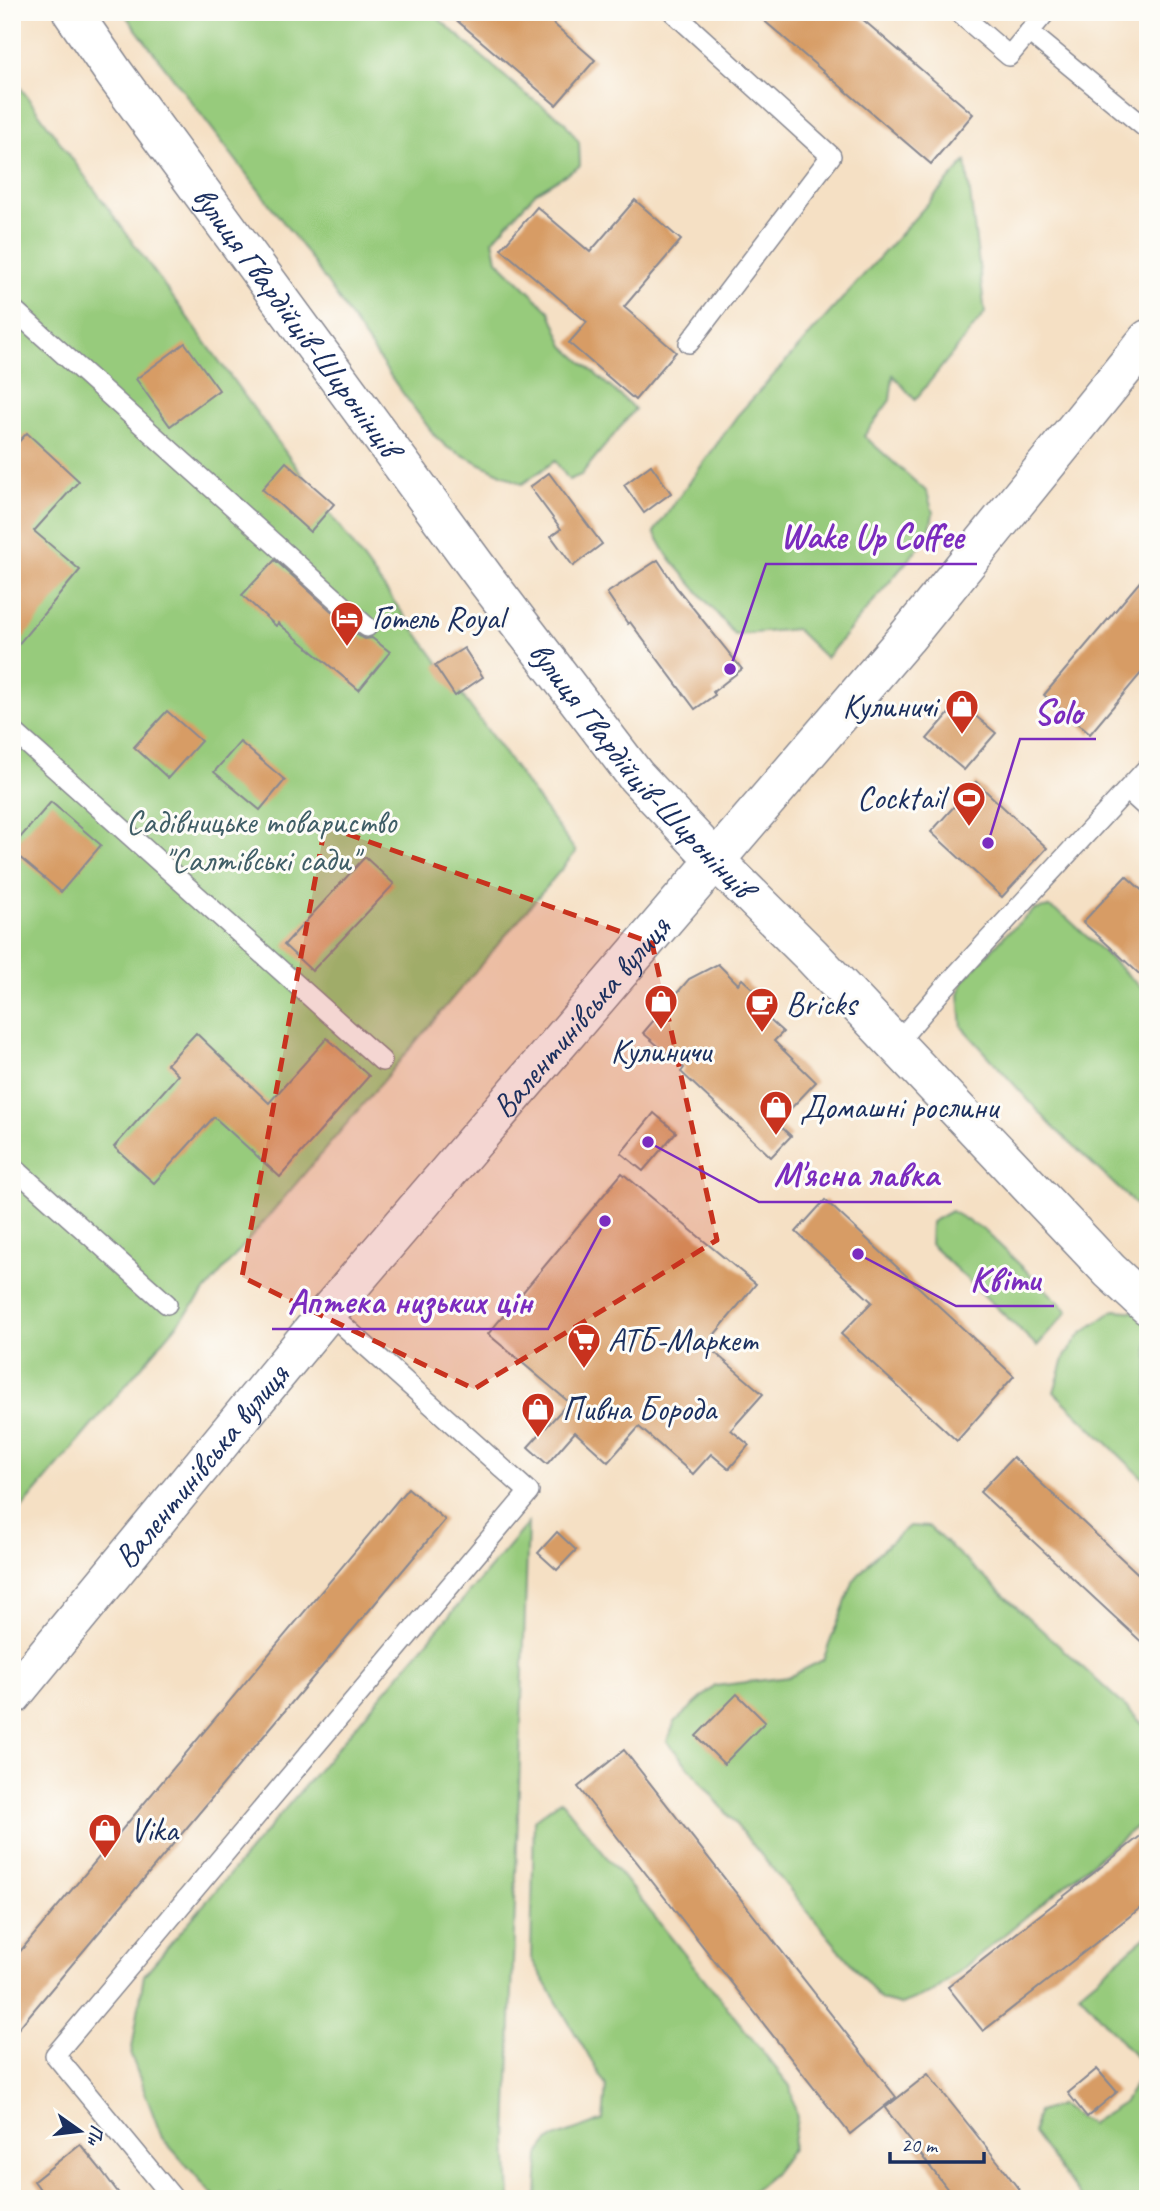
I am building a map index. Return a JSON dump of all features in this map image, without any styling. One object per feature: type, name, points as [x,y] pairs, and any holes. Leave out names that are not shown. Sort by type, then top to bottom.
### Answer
[{"type":"street","name":"вулиця Гвардійців-Широнінців","points":[[72,12],[122,84],[538,649],[635,775],[716,861],[812,956],[1110,1271],[1148,1307]]},
{"type":"street","name":"Валентинівська вулиця","points":[[12,1696],[328,1312],[906,638],[1148,339]]},
{"type":"lane","points":[[673,12],[831,156],[689,343]]},
{"type":"lane","points":[[958,12],[1009,55],[1046,12]]},
{"type":"lane","points":[[1030,32],[1148,130]]},
{"type":"lane","points":[[12,308],[367,626]]},
{"type":"lane","points":[[12,730],[382,1061]]},
{"type":"lane","points":[[895,1045],[1148,766]]},
{"type":"lane","points":[[1127,790],[1148,809]]},
{"type":"lane","points":[[12,1166],[167,1304]]},
{"type":"lane","points":[[174,2199],[55,2055],[529,1492],[328,1312]]},
{"type":"highlighted area","points":[[325,826],[652,943],[717,1240],[474,1389],[242,1277]]},
{"type":"green space","points":[[123,12],[431,12],[525,94],[563,120],[579,142],[580,166],[535,193],[493,240],[497,260],[550,312],[564,346],[635,409],[581,475],[569,480],[555,461],[522,484],[448,448],[435,436],[396,384],[309,256]]},
{"type":"green space","name":"Садівницьке товариство \"Салтівські сади\"","points":[[12,76],[576,852],[12,1520]]},
{"type":"green space","points":[[966,161],[985,313],[915,400],[893,375],[890,400],[864,436],[927,492],[933,513],[929,535],[826,658],[796,629],[735,635],[667,555],[654,532],[737,416]]},
{"type":"green space","points":[[1049,907],[1066,917],[1148,994],[1148,1216],[1052,1126],[962,1027],[959,994],[963,981],[1006,934],[1034,910]]},
{"type":"green space","points":[[951,1211],[985,1231],[1068,1311],[1037,1346],[930,1244],[931,1222]]},
{"type":"green space","points":[[1114,1310],[1139,1312],[1148,1321],[1148,1483],[1054,1392],[1065,1356],[1081,1334]]},
{"type":"green space","points":[[528,1523],[507,2139],[510,2199],[290,2199],[281,2194],[274,2199],[217,2199],[162,2138],[131,2055],[144,1975]]},
{"type":"green space","points":[[909,1526],[929,1527],[1148,1730],[1148,1817],[934,1992],[901,2005],[881,2000],[667,1741],[675,1722],[715,1686],[789,1677],[823,1660],[854,1580],[877,1554]]},
{"type":"green space","points":[[561,1800],[790,2086],[797,2118],[792,2149],[773,2174],[743,2199],[537,2199],[539,2155],[549,2140],[603,2120],[606,2086],[531,1958],[534,1820]]},
{"type":"green space","points":[[1148,1935],[1148,2199],[1082,2199],[1033,2133],[1038,2112],[1060,2105],[1090,2124],[1123,2103],[1145,2068],[1079,1993]]},
{"type":"building","points":[[447,12],[540,12],[595,60],[556,105]]},
{"type":"building","points":[[754,12],[854,12],[973,114],[931,164]]},
{"type":"building","points":[[635,200],[681,240],[624,307],[676,352],[635,400],[569,343],[587,322],[501,249],[537,207],[590,252]]},
{"type":"building","points":[[185,343],[219,390],[170,426],[136,379]]},
{"type":"building","points":[[27,433],[79,481],[34,531],[80,570],[12,652],[12,449]]},
{"type":"building","points":[[286,462],[334,504],[310,532],[262,489]]},
{"type":"building","points":[[651,465],[671,493],[644,513],[624,485]]},
{"type":"building","points":[[549,473],[602,544],[573,566],[551,536],[561,529],[530,487]]},
{"type":"building","points":[[275,560],[359,636],[372,638],[390,652],[359,690],[278,623],[276,626],[242,595]]},
{"type":"building","points":[[658,560],[676,587],[742,669],[713,692],[715,695],[695,709],[607,593]]},
{"type":"building","points":[[1148,572],[1148,665],[1090,734],[1044,695]]},
{"type":"building","points":[[464,648],[483,677],[455,696],[435,666]]},
{"type":"building","name":"Кулиничі","points":[[959,702],[996,733],[964,770],[927,739]]},
{"type":"building","points":[[167,711],[201,741],[168,778],[134,747]]},
{"type":"building","points":[[240,742],[285,780],[260,810],[214,772]]},
{"type":"building","points":[[976,782],[1047,848],[1002,897],[931,832]]},
{"type":"building","points":[[51,802],[101,845],[61,892],[12,851],[12,847]]},
{"type":"building","points":[[365,857],[394,884],[312,971],[284,945]]},
{"type":"building","points":[[1126,876],[1148,896],[1148,982],[1083,922]]},
{"type":"building","points":[[718,964],[738,984],[742,979],[761,996],[753,1005],[783,1032],[774,1041],[816,1082],[777,1123],[791,1136],[771,1157],[681,1072],[684,1068],[643,1033],[689,979]]},
{"type":"building","points":[[196,1033],[269,1103],[327,1038],[369,1076],[280,1177],[214,1117],[154,1183],[114,1147],[178,1075],[167,1064]]},
{"type":"building","points":[[654,1113],[676,1132],[643,1171],[621,1153]]},
{"type":"building","points":[[622,1173],[756,1284],[706,1345],[763,1394],[731,1430],[749,1445],[729,1469],[711,1454],[693,1474],[639,1427],[608,1462],[575,1432],[547,1464],[528,1447],[569,1402],[488,1334]]},
{"type":"building","points":[[825,1200],[1014,1376],[957,1441],[841,1334],[872,1302],[796,1232]]},
{"type":"building","points":[[1013,1457],[1148,1583],[1148,1648],[980,1492]]},
{"type":"building","points":[[408,1488],[445,1520],[12,2036],[12,1961]]},
{"type":"building","points":[[557,1532],[576,1550],[557,1570],[538,1553]]},
{"type":"building","points":[[737,1694],[765,1722],[724,1764],[696,1736]]},
{"type":"building","points":[[624,1750],[896,2097],[850,2134],[578,1787]]},
{"type":"building","points":[[1148,1830],[1148,1902],[983,2031],[948,1987]]},
{"type":"building","points":[[1097,2069],[1117,2092],[1087,2117],[1068,2093]]},
{"type":"building","points":[[928,2074],[1026,2199],[955,2199],[885,2108]]},
{"type":"building","points":[[80,2144],[123,2199],[47,2199],[34,2181]]},
{"type":"place","name":"Готель Royal","points":[[347,648]]},
{"type":"place","name":"Wake Up Coffee","points":[[730,669]]},
{"type":"place","name":"Кулиничі","points":[[962,736]]},
{"type":"place","name":"Cocktail","points":[[969,828]]},
{"type":"place","name":"Solo","points":[[988,843]]},
{"type":"place","name":"Кулиничи","points":[[661,1031]]},
{"type":"place","name":"Bricks","points":[[762,1034]]},
{"type":"place","name":"Домашні рослини","points":[[776,1137]]},
{"type":"place","name":"М'ясна лавка","points":[[648,1142]]},
{"type":"place","name":"Аптека низьких цін","points":[[605,1221]]},
{"type":"place","name":"Квіти","points":[[858,1254]]},
{"type":"place","name":"АТБ-Маркет","points":[[584,1370]]},
{"type":"place","name":"Пивна Борода","points":[[538,1439]]},
{"type":"place","name":"Vika","points":[[105,1860]]}]
